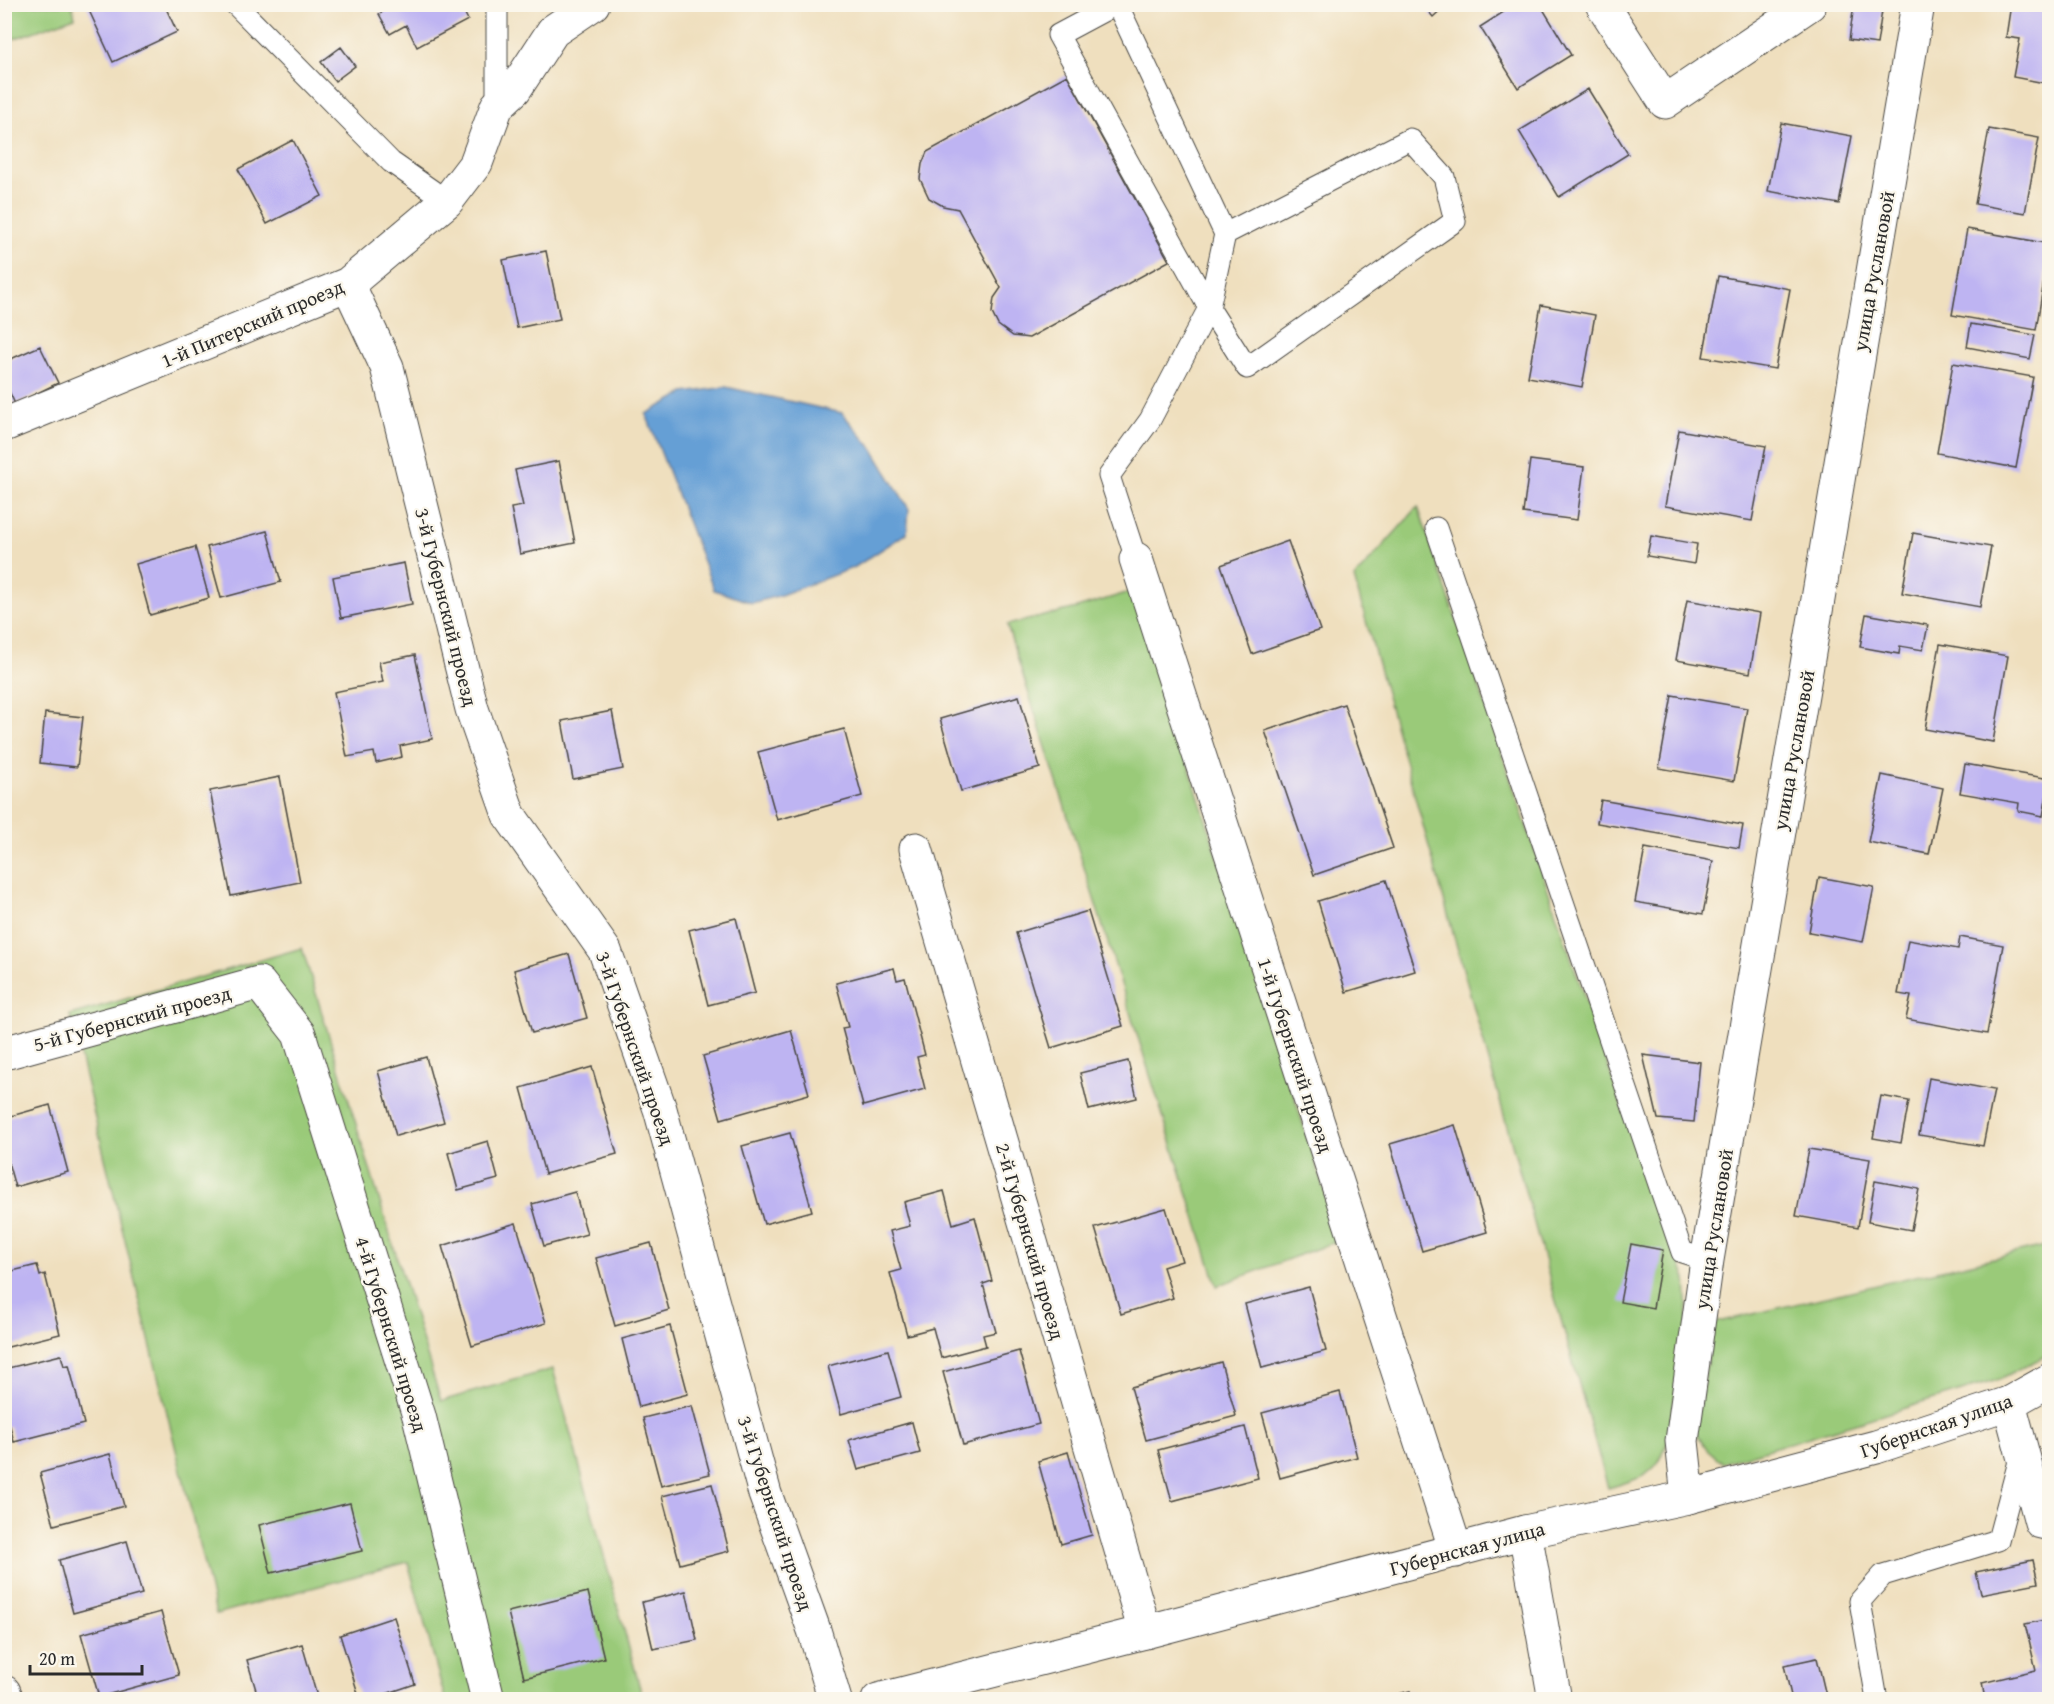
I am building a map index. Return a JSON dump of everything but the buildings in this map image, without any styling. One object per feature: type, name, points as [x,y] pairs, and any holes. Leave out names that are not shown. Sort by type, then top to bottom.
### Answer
[{"type":"street","name":"1-й Питерский проезд","points":[[4,425],[348,284],[447,201],[476,163],[497,106],[515,89],[553,31],[593,4]]},
{"type":"street","points":[[1602,4],[1665,102],[1810,4]]},
{"type":"street","name":"улица Руслановой","points":[[1688,1497],[1682,1441],[1707,1260],[1918,4]]},
{"type":"street","name":"3-й Губернский проезд","points":[[348,284],[387,367],[472,709],[509,815],[605,951],[660,1109],[765,1494],[814,1630],[835,1700]]},
{"type":"street","name":"1-й Губернский проезд","points":[[1137,559],[1456,1551]]},
{"type":"street","name":"2-й Губернский проезд","points":[[916,849],[1145,1632]]},
{"type":"street","name":"5-й Губернский проезд","points":[[4,1053],[259,983]]},
{"type":"street","name":"4-й Губернский проезд","points":[[259,983],[298,1034],[302,1046],[419,1416],[488,1700]]},
{"type":"street","name":"Губернская улица","points":[[878,1700],[1525,1532],[1688,1497],[1876,1447],[2009,1403],[2049,1380]]},
{"type":"street","points":[[2009,1403],[2041,1522],[2049,1524]]},
{"type":"street","points":[[1525,1532],[1555,1700]]},
{"type":"street","points":[[4,1692],[7,1700]]},
{"type":"lane","points":[[235,4],[391,162],[447,201]]},
{"type":"lane","points":[[497,4],[497,106]]},
{"type":"lane","points":[[1137,559],[1109,476],[1150,420],[1209,308],[1225,234],[1116,4],[1058,35],[1209,308],[1247,368],[1455,221],[1444,177],[1410,140],[1225,234]]},
{"type":"lane","points":[[1436,528],[1682,1252],[1707,1260]]},
{"type":"lane","points":[[1877,1700],[1860,1601],[1883,1575],[1998,1540],[2022,1451]]},
{"type":"green space","points":[[4,5],[72,5],[75,17],[5,42]]},
{"type":"green space","points":[[1418,507],[1649,1187],[1686,1279],[1688,1320],[1667,1445],[1657,1464],[1645,1475],[1608,1488],[1354,578]]},
{"type":"green space","points":[[1133,591],[1340,1240],[1217,1286],[1007,625],[1077,608]]},
{"type":"green space","points":[[302,948],[441,1401],[553,1369],[643,1699],[445,1699],[408,1562],[216,1614],[70,1015]]},
{"type":"green space","points":[[2049,1245],[2049,1354],[2001,1379],[1723,1463],[1707,1449],[1695,1431],[1714,1323]]},
{"type":"water","points":[[726,387],[842,413],[872,448],[909,509],[907,533],[855,567],[781,595],[752,603],[714,590],[646,414],[684,393]]}]
